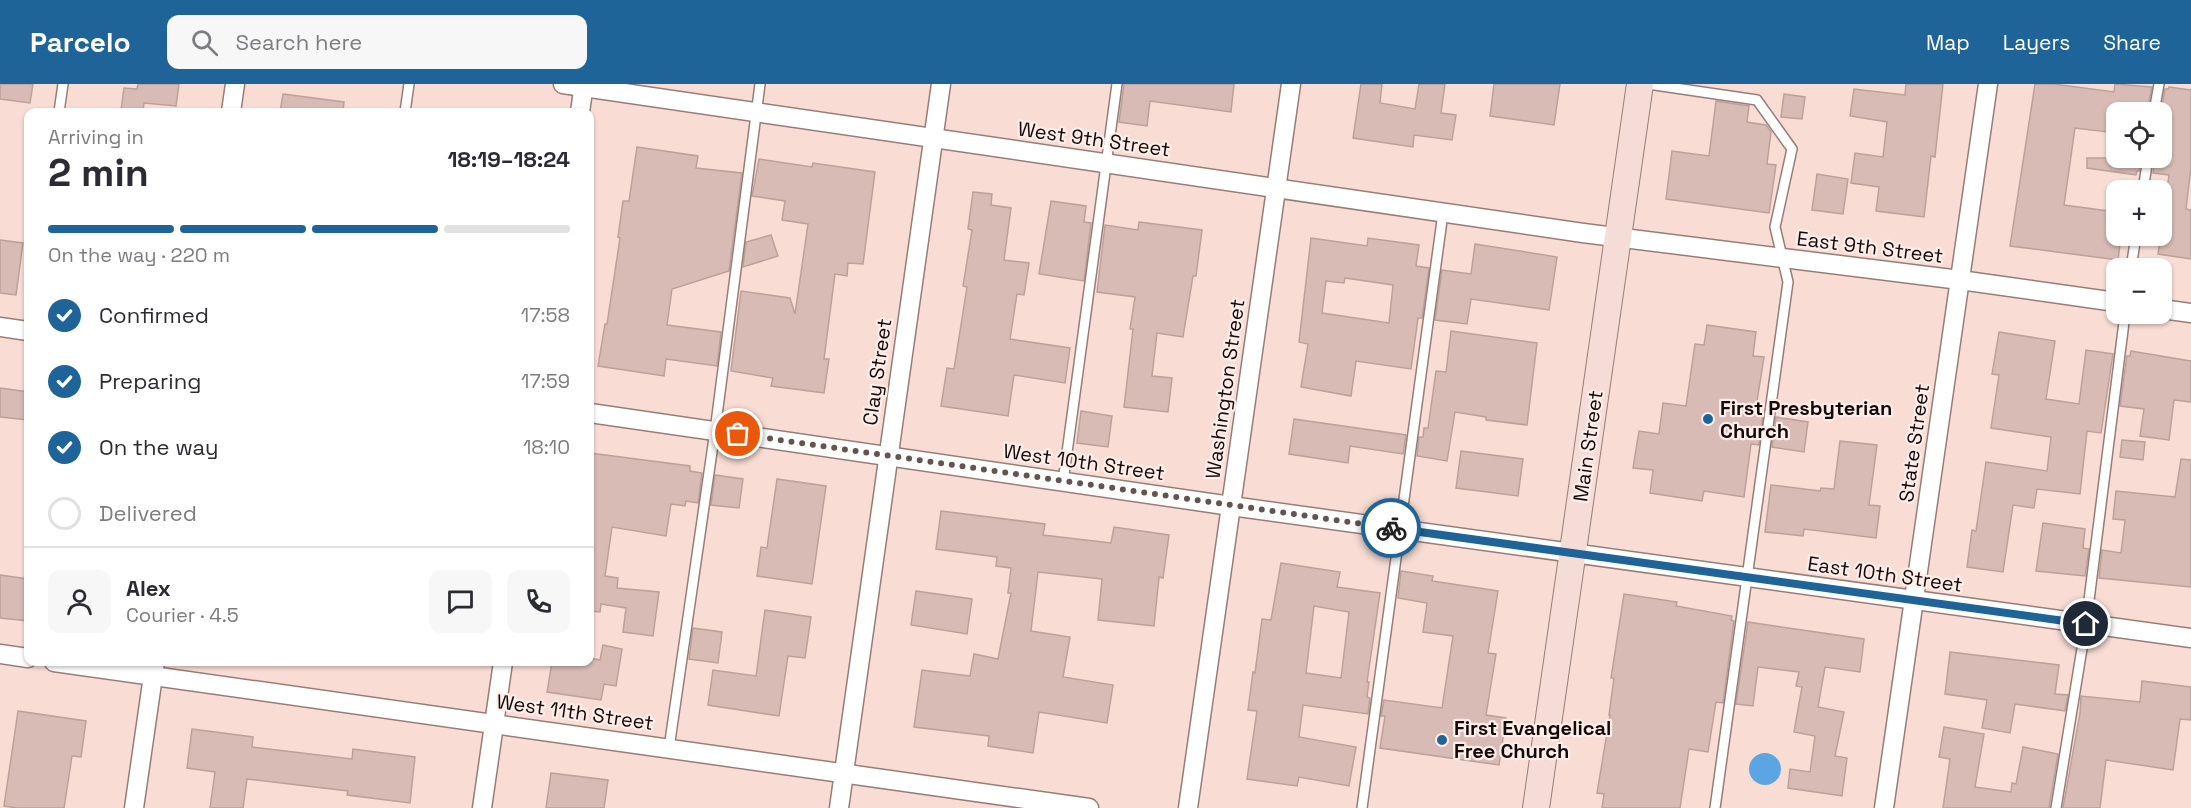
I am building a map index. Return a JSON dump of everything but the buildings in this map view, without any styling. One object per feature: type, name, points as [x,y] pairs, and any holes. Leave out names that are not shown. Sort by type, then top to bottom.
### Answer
[{"type":"main road","name":"Main Street","points":[[1536,808],[1640,84]]},
{"type":"street","points":[[232,108],[235,84]]},
{"type":"street","name":"West 9th Street","points":[[563,84],[1618,238]]},
{"type":"street","name":"Clay Street","points":[[838,808],[941,84]]},
{"type":"street","name":"Washington Street","points":[[1188,808],[1291,84]]},
{"type":"street","name":"State Street","points":[[1884,808],[1988,84]]},
{"type":"street","points":[[581,108],[584,86]]},
{"type":"street","name":"East 9th Street","points":[[1618,238],[1960,280],[2106,302]]},
{"type":"street","points":[[2172,310],[2191,313]]},
{"type":"street","points":[[0,327],[24,330]]},
{"type":"street","name":"West 10th Street","points":[[594,414],[1573,554]]},
{"type":"street","name":"East 10th Street","points":[[1573,554],[2191,638]]},
{"type":"street","points":[[0,654],[24,657]]},
{"type":"street","name":"West 11th Street","points":[[121,666],[154,668],[494,724],[1089,808]]},
{"type":"street","points":[[482,808],[502,666]]},
{"type":"street","points":[[134,808],[154,668]]},
{"type":"lane","points":[[60,108],[63,84]]},
{"type":"lane","points":[[406,108],[409,84]]},
{"type":"lane","points":[[669,748],[715,431],[760,84]]},
{"type":"lane","points":[[1063,482],[1117,84]]},
{"type":"lane","points":[[1648,84],[1757,100],[1792,149],[1775,227],[1788,282],[1715,808]]},
{"type":"lane","points":[[2156,102],[2159,84]]},
{"type":"lane","points":[[1362,808],[1443,213]]},
{"type":"lane","points":[[2056,808],[2086,624],[2124,324]]},
{"type":"water","points":[[1765,753],[1776,758],[1781,769],[1776,780],[1765,785],[1754,780],[1749,769],[1754,758]]},
{"type":"way so far","points":[[738,434],[1391,528]]},
{"type":"place","name":"First Presbyterian Church","points":[[1708,419]]},
{"type":"place","name":"First Evangelical Free Church","points":[[1442,740]]},
{"type":"route","points":[[1391,528],[2086,624]]}]
